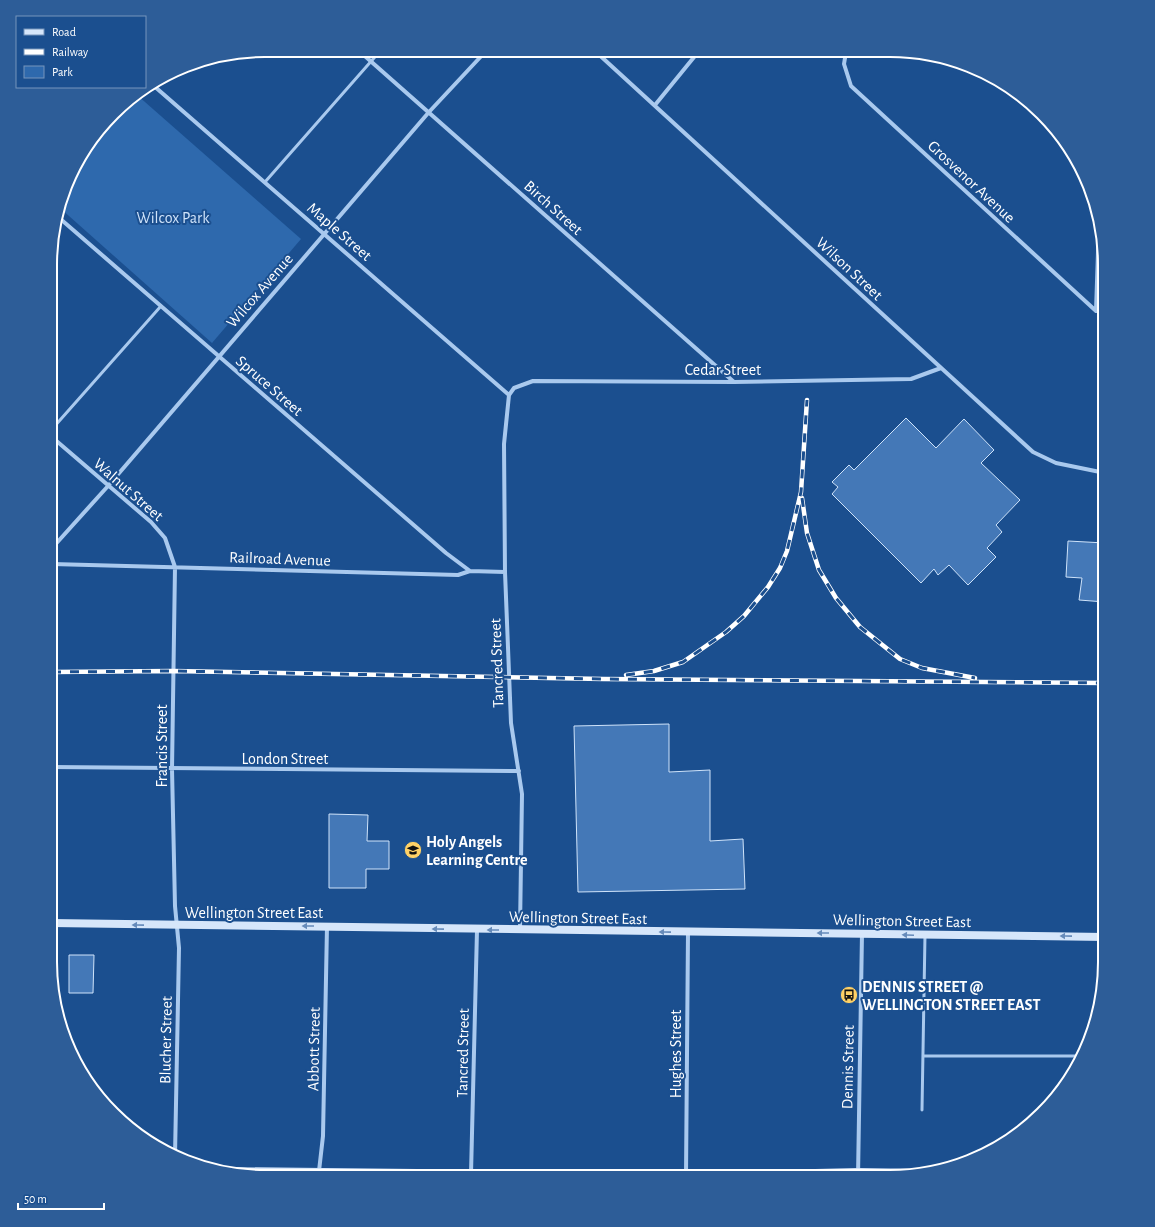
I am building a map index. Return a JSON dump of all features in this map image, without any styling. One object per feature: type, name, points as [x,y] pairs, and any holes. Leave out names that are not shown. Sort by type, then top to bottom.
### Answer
[{"type":"main road","name":"Wellington Street East","points":[[57,923],[327,926],[477,930],[520,929],[862,933],[925,936],[1098,937]]},
{"type":"street","name":"Birch Street","points":[[366,57],[734,382]]},
{"type":"street","name":"Wilcox Avenue","points":[[57,542],[108,486],[429,112],[480,57]]},
{"type":"street","name":"Wilson Street","points":[[603,57],[1033,452],[1056,463],[1098,471]]},
{"type":"street","points":[[656,105],[694,57]]},
{"type":"street","name":"Grosvenor Avenue","points":[[845,57],[844,64],[851,86],[1096,311]]},
{"type":"street","name":"Maple Street","points":[[156,88],[509,395]]},
{"type":"street","name":"Spruce Street","points":[[62,220],[446,554],[470,571]]},
{"type":"street","points":[[1096,311],[1098,252]]},
{"type":"street","name":"Cedar Street","points":[[509,395],[514,388],[533,381],[734,382],[911,379],[942,368]]},
{"type":"street","name":"Tancred Street","points":[[509,395],[504,444],[505,572],[510,723],[522,794],[520,929]]},
{"type":"street","name":"Walnut Street","points":[[57,441],[151,522],[165,538],[175,567]]},
{"type":"street","name":"Railroad Avenue","points":[[57,564],[458,576],[470,571],[505,572]]},
{"type":"street","name":"Francis Street","points":[[175,567],[172,769],[177,925]]},
{"type":"street","name":"London Street","points":[[57,767],[518,771]]},
{"type":"street","name":"Blucher Street","points":[[175,1150],[179,948],[177,925]]},
{"type":"street","name":"Abbott Street","points":[[319,1170],[324,1136],[327,926]]},
{"type":"street","name":"Tancred Street","points":[[471,1170],[477,930]]},
{"type":"street","name":"Hughes Street","points":[[686,1170],[688,932]]},
{"type":"street","name":"Dennis Street","points":[[858,1170],[862,933]]},
{"type":"lane","points":[[265,182],[375,57]]},
{"type":"lane","points":[[57,423],[161,306]]},
{"type":"lane","points":[[922,1110],[925,936]]},
{"type":"lane","points":[[923,1056],[1076,1056]]},
{"type":"green space","name":"Wilcox Park","points":[[141,98],[301,239],[212,343],[64,211],[78,173],[100,138],[118,118]]},
{"type":"building","points":[[906,418],[936,448],[964,419],[994,450],[981,463],[1020,500],[996,525],[1002,532],[987,548],[996,557],[968,585],[949,565],[938,575],[934,569],[921,583],[832,494],[838,487],[832,482],[849,465],[854,470]]},
{"type":"building","points":[[1068,541],[1098,543],[1098,601],[1079,600],[1082,578],[1066,577]]},
{"type":"building","points":[[669,724],[669,772],[710,770],[710,841],[743,839],[745,889],[578,892],[574,726]]},
{"type":"building","points":[[329,814],[368,815],[367,841],[389,841],[389,869],[366,869],[366,888],[329,888]]},
{"type":"building","points":[[69,955],[94,955],[93,993],[69,993]]},
{"type":"railway","points":[[626,675],[654,671],[683,662],[726,632],[744,616],[768,587],[780,568],[787,551],[801,492],[807,400]]},
{"type":"railway","points":[[802,498],[807,533],[819,570],[836,598],[860,627],[900,659],[922,668],[975,678]]},
{"type":"railway","points":[[57,672],[173,671],[603,679],[1098,683]]},
{"type":"place","name":"Holy Angels Learning Centre","points":[[413,850]]},
{"type":"place","name":"DENNIS STREET @ WELLINGTON STREET EAST","points":[[849,995]]}]
